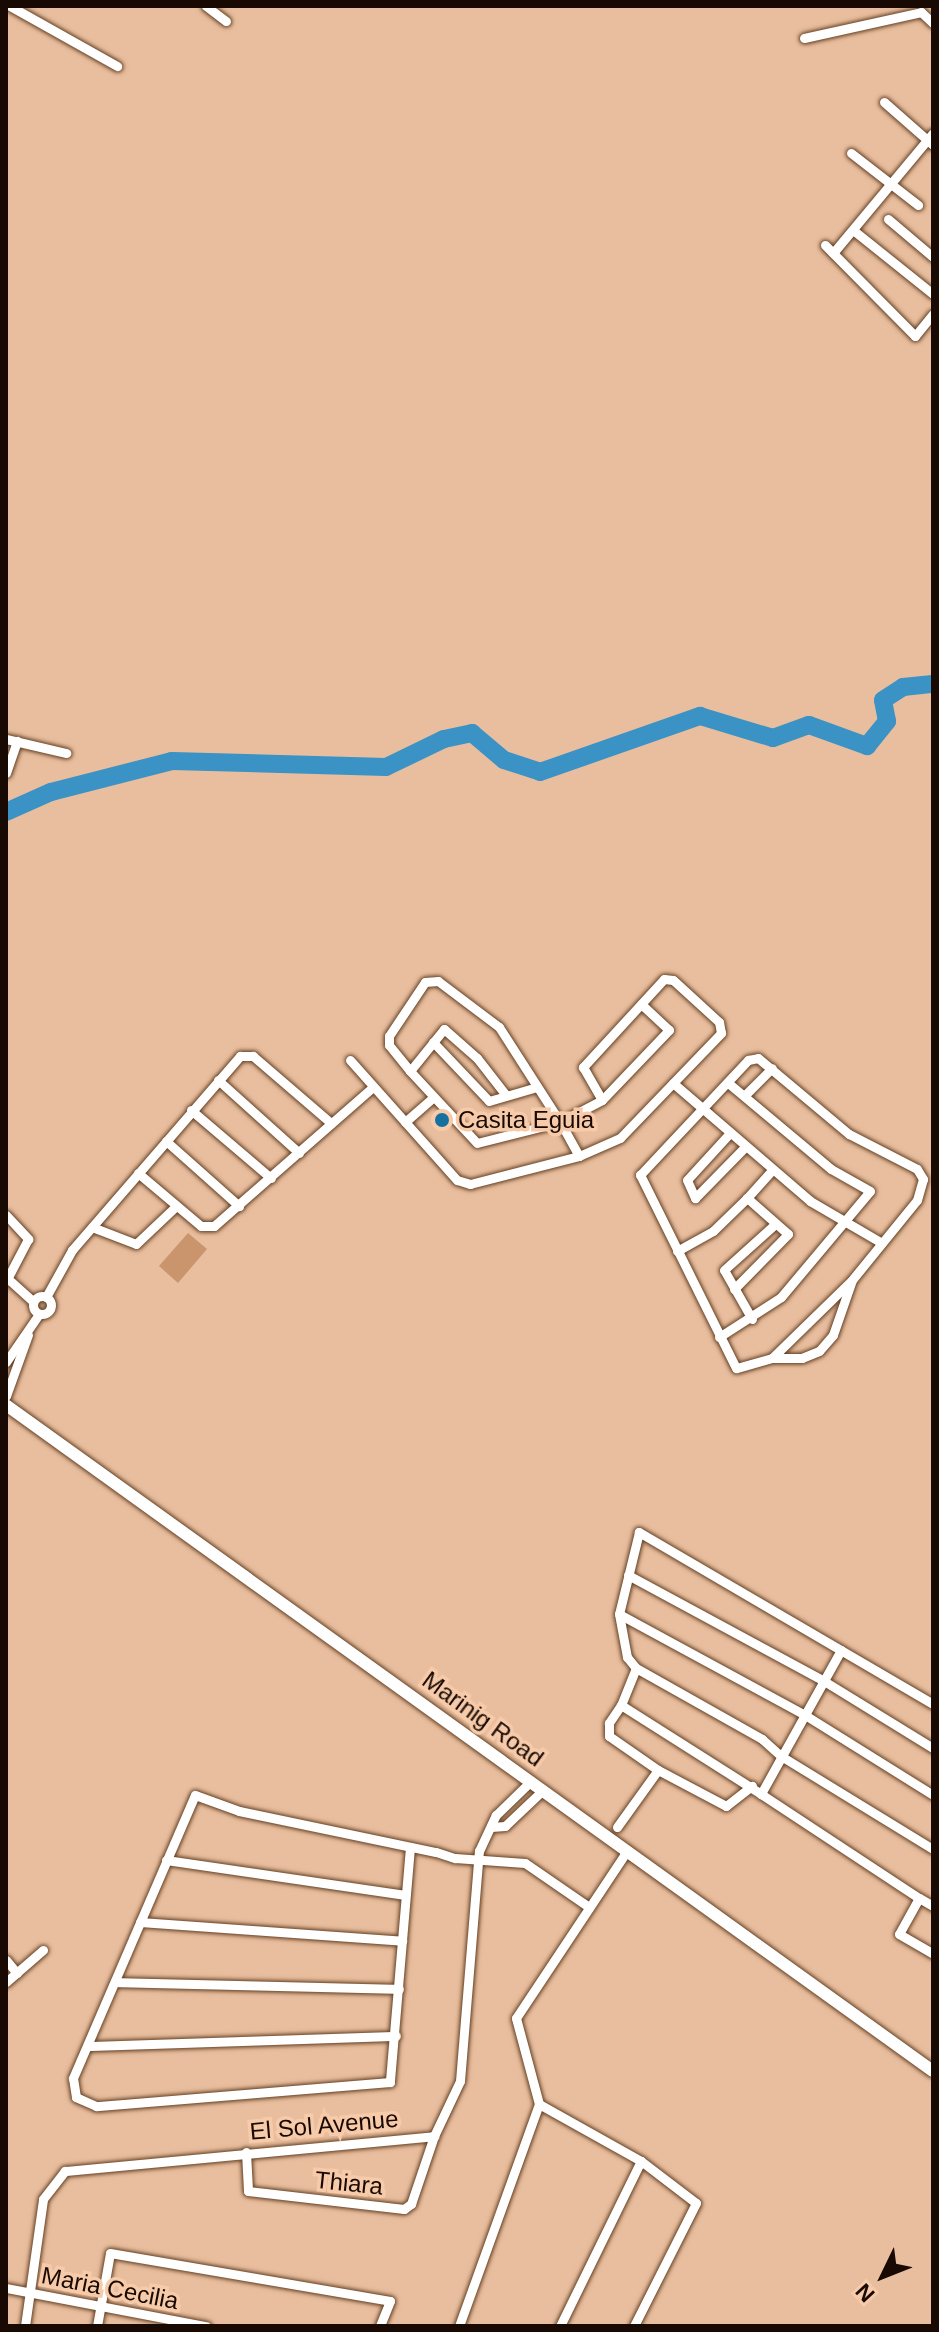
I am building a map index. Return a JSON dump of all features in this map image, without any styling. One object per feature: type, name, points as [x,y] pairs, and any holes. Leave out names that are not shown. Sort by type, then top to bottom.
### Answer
[{"type":"street","points":[[10,6],[117,66]]},
{"type":"street","points":[[206,6],[226,21]]},
{"type":"street","points":[[804,38],[921,9],[933,23]]},
{"type":"street","points":[[833,253],[931,139],[884,102]]},
{"type":"street","points":[[851,153],[918,205]]},
{"type":"street","points":[[888,219],[933,257]]},
{"type":"street","points":[[853,230],[933,294]]},
{"type":"street","points":[[825,245],[915,336],[933,314]]},
{"type":"street","points":[[6,739],[66,753]]},
{"type":"street","points":[[6,773],[17,741]]},
{"type":"street","points":[[350,1060],[463,1185],[579,1156],[620,1138],[722,1028],[669,977],[583,1067],[602,1100]]},
{"type":"street","points":[[579,1156],[560,1122],[499,1027],[431,978],[388,1040],[433,1098],[477,1143],[560,1122],[602,1100],[669,1030],[641,1004]]},
{"type":"street","points":[[410,1071],[440,1031],[448,1032],[505,1094]]},
{"type":"street","points":[[433,1042],[489,1101],[537,1087]]},
{"type":"street","points":[[33,1301],[46,1297],[92,1227],[191,1110],[247,1052],[331,1123]]},
{"type":"street","points":[[772,1358],[852,1280],[917,1200],[922,1173],[849,1134],[772,1068],[753,1057],[640,1175],[736,1368],[772,1358],[802,1358],[819,1351],[833,1335],[852,1280]]},
{"type":"street","points":[[745,1095],[772,1068]]},
{"type":"street","points":[[218,1080],[299,1153]]},
{"type":"street","points":[[673,1083],[772,1170],[882,1243]]},
{"type":"street","points":[[719,1337],[752,1319],[781,1297],[849,1222],[870,1191],[831,1169],[728,1083]]},
{"type":"street","points":[[138,1173],[207,1228],[239,1206],[373,1087]]},
{"type":"street","points":[[405,1122],[433,1098]]},
{"type":"street","points":[[191,1110],[271,1178]]},
{"type":"street","points":[[729,1134],[687,1180],[696,1201],[744,1148]]},
{"type":"street","points":[[166,1141],[239,1206]]},
{"type":"street","points":[[677,1251],[713,1231],[772,1170]]},
{"type":"street","points":[[734,1289],[786,1238],[747,1198]]},
{"type":"street","points":[[92,1227],[136,1244],[176,1206]]},
{"type":"street","points":[[6,1215],[28,1239],[6,1279],[33,1301],[39,1314]]},
{"type":"street","points":[[752,1319],[724,1270],[775,1224]]},
{"type":"street","points":[[6,1396],[28,1335],[39,1314],[51,1307],[46,1297]]},
{"type":"street","points":[[6,1362],[28,1335]]},
{"type":"street","name":"Marinig Road","points":[[6,1405],[933,2071]]},
{"type":"street","points":[[933,1704],[639,1532],[619,1614],[624,1648],[636,1668],[762,1739],[781,1756],[933,1849]]},
{"type":"street","points":[[628,1575],[824,1681],[933,1748]]},
{"type":"street","points":[[619,1614],[805,1715],[933,1795]]},
{"type":"street","points":[[761,1794],[841,1650]]},
{"type":"street","points":[[636,1668],[621,1705],[609,1723],[609,1736],[658,1770],[726,1806],[752,1786]]},
{"type":"street","points":[[621,1705],[752,1786],[933,1906]]},
{"type":"street","points":[[617,1827],[658,1770]]},
{"type":"street","name":"El Sol Avenue","points":[[25,2326],[43,2199],[57,2175],[246,2152],[434,2136],[460,2081],[477,1860],[496,1815],[531,1781]]},
{"type":"street","points":[[491,1827],[505,1826],[543,1790]]},
{"type":"street","points":[[410,1847],[390,2082],[96,2106],[76,2097],[71,2086],[195,1795],[239,1811],[410,1847],[477,1860],[525,1863],[589,1907]]},
{"type":"street","points":[[459,2326],[539,2104],[516,2018],[627,1851]]},
{"type":"street","points":[[166,1860],[405,1895]]},
{"type":"street","points":[[919,1898],[899,1934],[933,1954]]},
{"type":"street","points":[[140,1922],[402,1941]]},
{"type":"street","points":[[6,1982],[43,1950]]},
{"type":"street","points":[[6,1960],[17,1973]]},
{"type":"street","points":[[115,1982],[399,1989]]},
{"type":"street","points":[[88,2046],[396,2036]]},
{"type":"street","points":[[539,2104],[641,2161],[689,2194],[696,2209],[634,2326]]},
{"type":"street","name":"Thiara","points":[[246,2152],[248,2191],[404,2209],[411,2204],[434,2136]]},
{"type":"street","points":[[560,2326],[641,2161]]},
{"type":"street","points":[[97,2326],[110,2253],[390,2301],[380,2326]]},
{"type":"street","name":"Maria Cecilia","points":[[6,2288],[206,2326]]},
{"type":"shaded area","points":[[188,1233],[207,1249],[178,1283],[159,1266]]},
{"type":"waterway","points":[[6,812],[51,792],[172,761],[386,767],[444,739],[472,733],[504,760],[540,772],[700,716],[773,738],[809,725],[867,746],[887,721],[883,700],[903,687],[933,684]]},
{"type":"place","name":"Casita Eguia","points":[[442,1120]]}]
